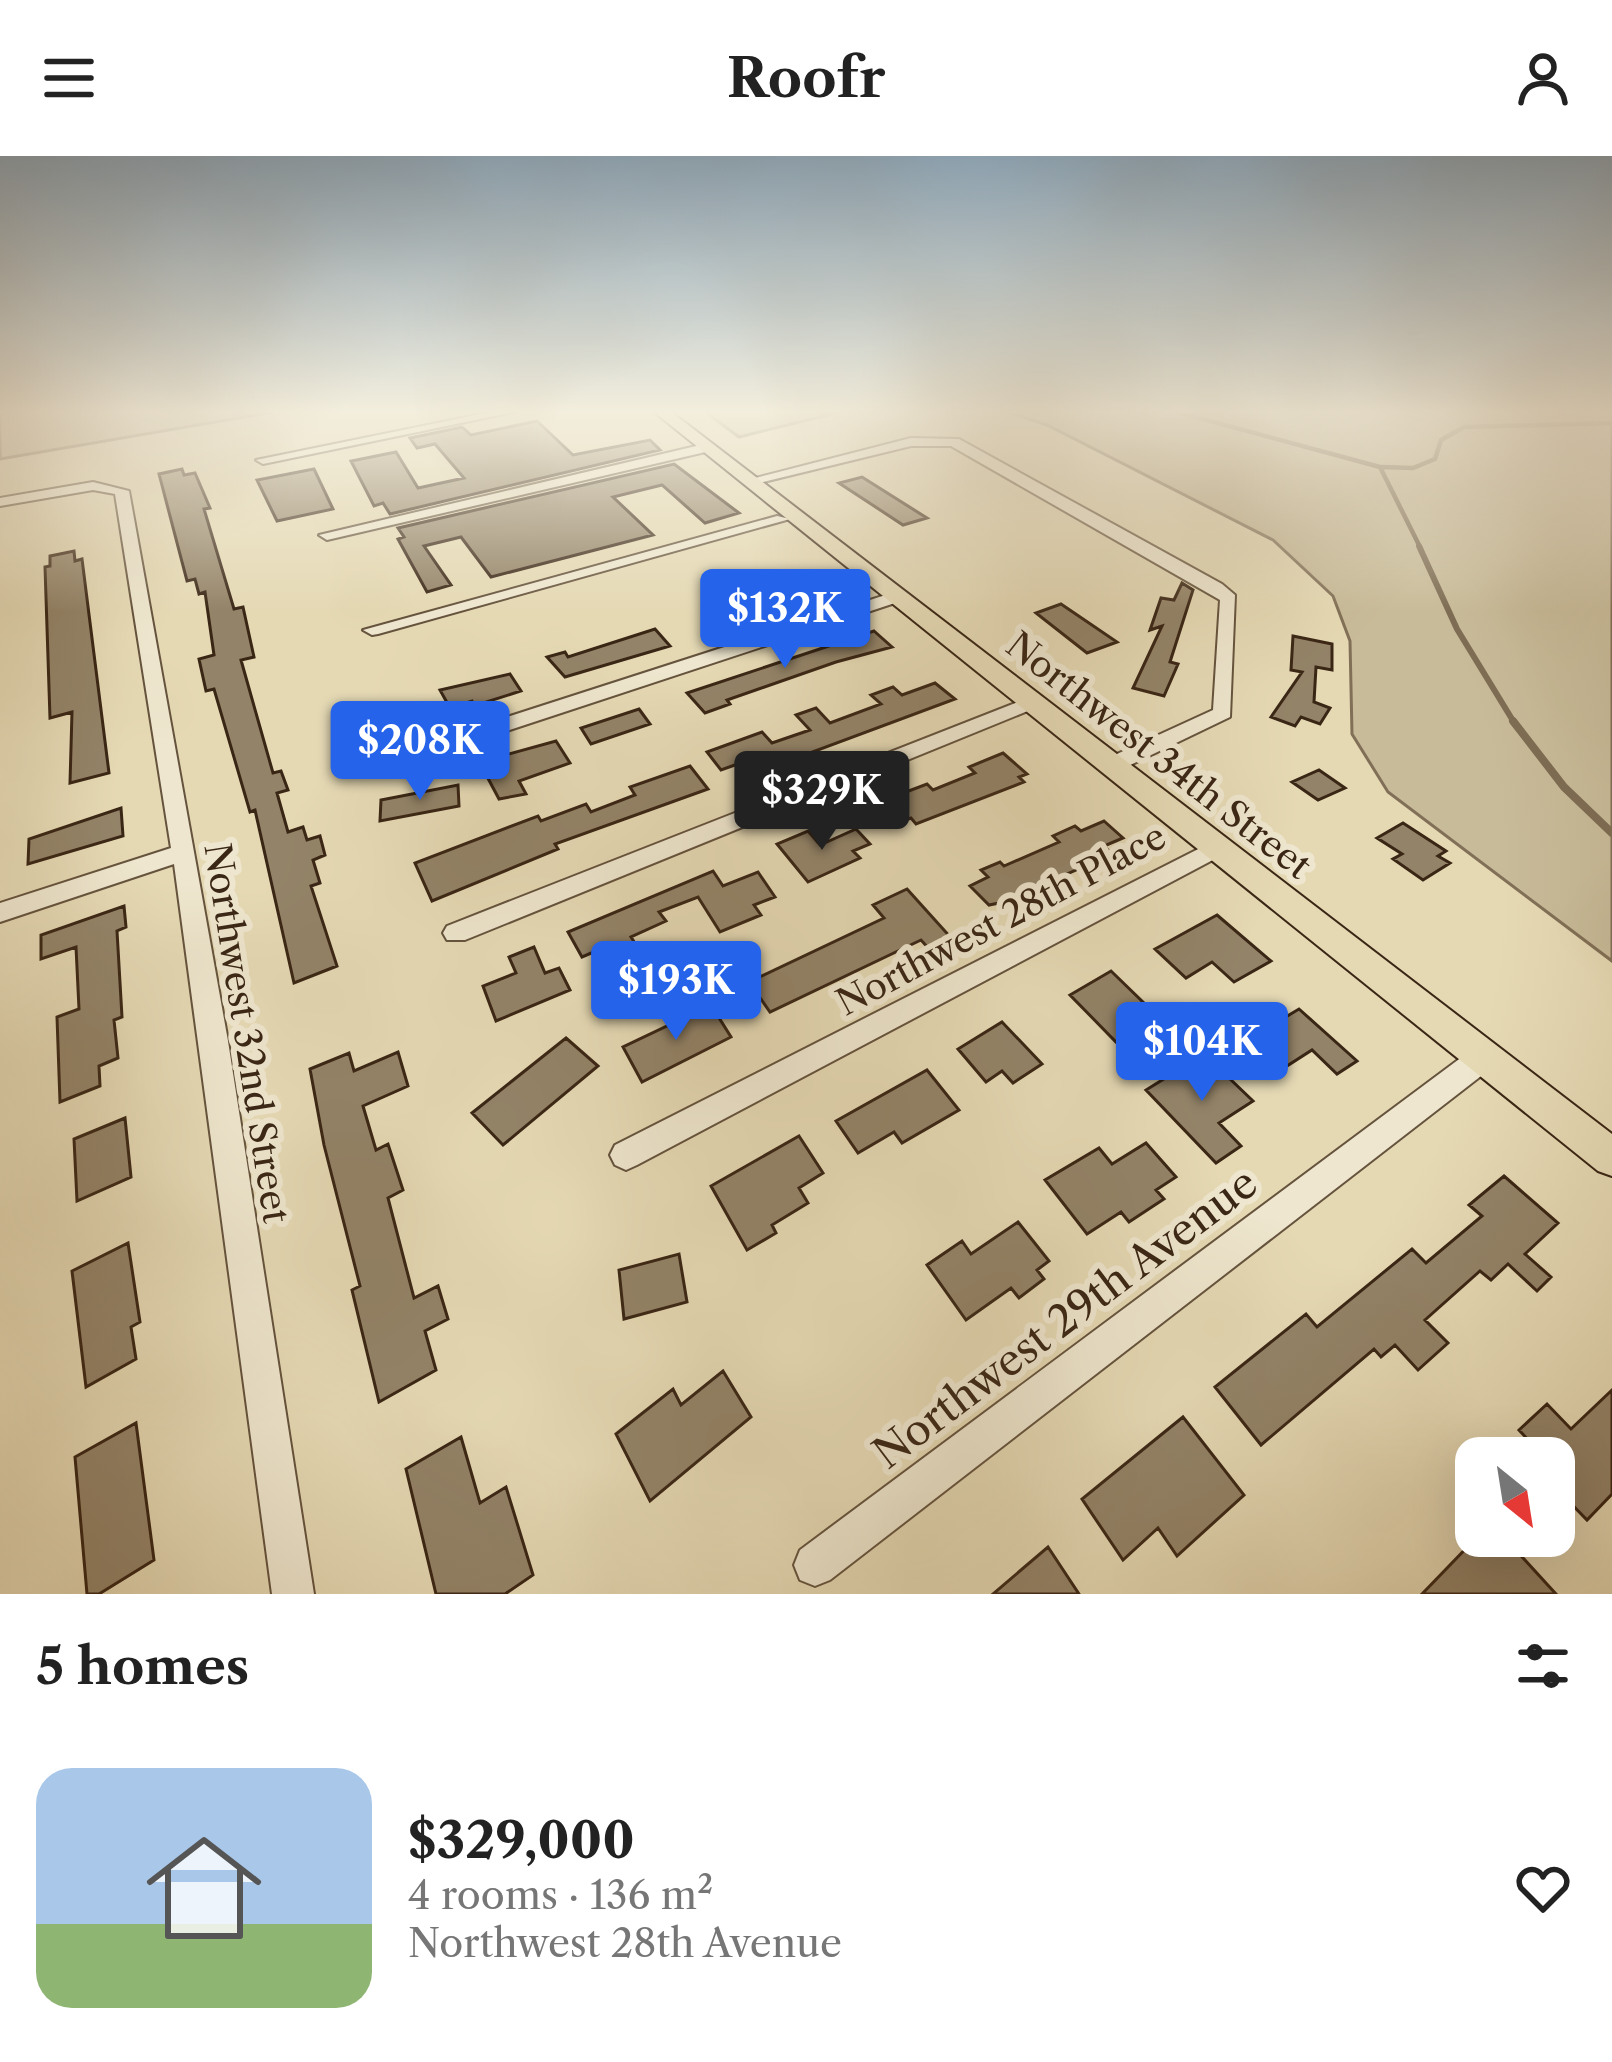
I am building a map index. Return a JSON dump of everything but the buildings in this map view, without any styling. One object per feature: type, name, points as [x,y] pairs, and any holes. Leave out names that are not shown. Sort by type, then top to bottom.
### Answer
[{"type":"main road","name":"Northwest 34th Street","points":[[748,478],[1612,1158]]},
{"type":"street","points":[[327,535],[577,478]]},
{"type":"street","points":[[752,481],[764,478]]},
{"type":"street","points":[[1020,478],[1229,599],[1223,713],[1114,764]]},
{"type":"street","name":"Northwest 32nd Street","points":[[0,502],[94,486],[122,491],[198,922],[216,1080],[293,1594]]},
{"type":"street","points":[[372,630],[782,519]]},
{"type":"street","points":[[427,750],[898,596]]},
{"type":"street","points":[[456,933],[1033,702]]},
{"type":"street","name":"Northwest 28th Place","points":[[626,1155],[1218,847]]},
{"type":"street","points":[[0,913],[184,852]]},
{"type":"street","name":"Northwest 29th Avenue","points":[[815,1564],[1484,1057]]},
{"type":"shaded area","points":[[1151,478],[1612,478],[1612,961],[1388,792],[1352,734],[1350,641],[1333,596],[1273,540]]},
{"type":"waterway","points":[[1386,478],[1421,549]]},
{"type":"waterway","points":[[1419,546],[1457,629],[1514,722]]},
{"type":"waterway","points":[[1514,722],[1564,787],[1612,833]]}]
